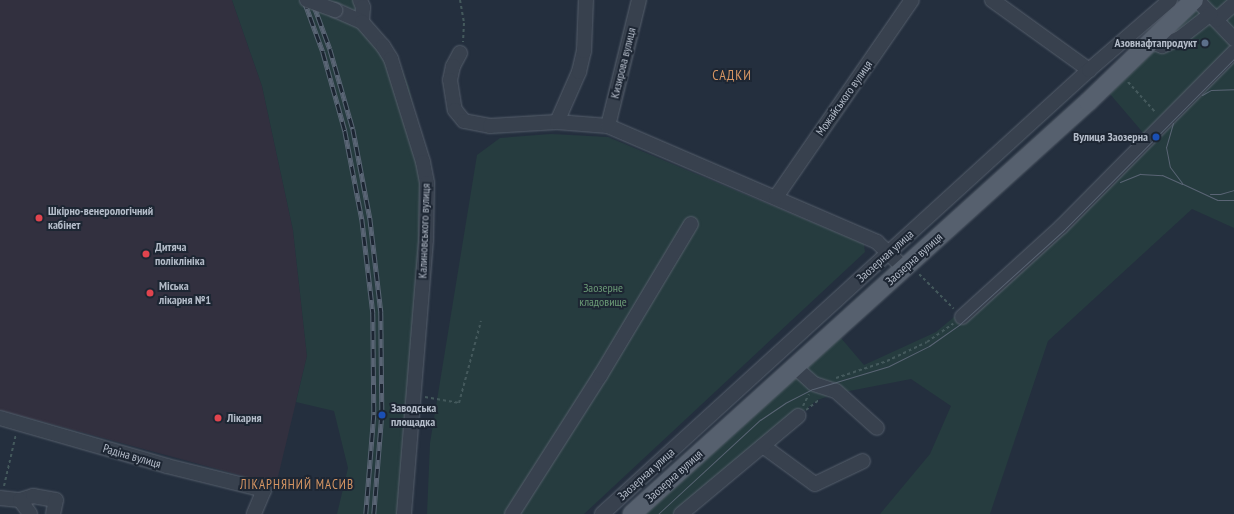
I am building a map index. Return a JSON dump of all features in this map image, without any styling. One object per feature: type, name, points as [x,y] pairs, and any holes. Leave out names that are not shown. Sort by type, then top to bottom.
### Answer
[{"type":"main road","name":"Заозерна вулиця","points":[[632,514],[1152,42],[1169,5],[1194,0]]},
{"type":"street","name":"Калиновського вулиця","points":[[307,0],[362,22],[380,42],[391,59],[423,162],[427,183],[426,240],[404,514]]},
{"type":"street","points":[[360,0],[363,7],[362,22]]},
{"type":"street","points":[[557,122],[579,72],[584,51],[586,0]]},
{"type":"street","name":"Кизирова вулиця","points":[[608,126],[639,0]]},
{"type":"street","name":"Можайського вулиця","points":[[776,197],[912,0]]},
{"type":"street","points":[[992,0],[1089,70]]},
{"type":"street","points":[[1197,0],[1234,39]]},
{"type":"street","points":[[1152,42],[1162,46],[1180,38],[1234,4]]},
{"type":"street","name":"Заозерная улица","points":[[602,514],[1089,70],[1169,5]]},
{"type":"street","points":[[460,52],[453,66],[450,80],[454,110],[464,121],[490,126],[557,122],[608,126],[776,197],[877,242],[906,266]]},
{"type":"street","points":[[962,317],[1061,227],[1234,52]]},
{"type":"street","points":[[512,514],[600,376],[691,224]]},
{"type":"street","points":[[795,367],[814,384],[836,391],[877,428]]},
{"type":"street","points":[[681,514],[798,416]]},
{"type":"street","name":"Радіна вулиця","points":[[0,418],[167,466],[264,490],[254,514]]},
{"type":"street","points":[[763,446],[814,484],[863,461]]},
{"type":"street","points":[[1,498],[20,500],[33,496],[56,500],[53,514]]},
{"type":"street","points":[[20,500],[30,514]]},
{"type":"path","points":[[460,0],[464,36],[460,52]]},
{"type":"path","points":[[1120,72],[1164,123]]},
{"type":"path","points":[[833,379],[900,355],[927,342],[962,317],[906,266]]},
{"type":"path","points":[[414,395],[459,403],[481,321]]},
{"type":"path","points":[[798,416],[814,384]]},
{"type":"path","points":[[1,498],[18,423]]},
{"type":"shaded area","name":"Міська лікарня №1","points":[[0,0],[232,0],[262,86],[293,230],[307,356],[276,485],[0,410]]},
{"type":"green space","points":[[232,0],[360,0],[377,34],[400,65],[409,87],[428,173],[403,514],[337,514],[348,468],[334,411],[296,402],[307,356],[293,230],[262,86]]},
{"type":"green space","points":[[1199,0],[1234,0],[1234,228],[1192,209],[1048,341],[990,514],[880,514],[930,454],[951,406],[911,379],[839,393],[817,400],[681,514],[632,514],[835,331],[864,365],[936,332],[995,283],[1145,135],[1104,87]]},
{"type":"green space","name":"Заозерне кладовище","points":[[551,134],[608,137],[864,244],[865,252],[584,514],[427,514],[430,443],[477,155],[500,138]]},
{"type":"tram line","points":[[658,514],[760,420],[785,403],[813,389],[889,366],[929,346],[960,324],[1064,230],[1234,59]]},
{"type":"tram line","points":[[1202,95],[1211,90],[1234,89]]},
{"type":"tram line","points":[[1173,123],[1166,147],[1170,167],[1183,184],[1218,200],[1234,200]]},
{"type":"tram line","points":[[1120,182],[1140,174],[1162,175],[1182,184]]},
{"type":"tram line","points":[[1210,194],[1220,194],[1234,190]]},
{"type":"railway","points":[[304,0],[323,52],[345,131],[362,219],[373,313],[374,415],[366,514]]},
{"type":"railway","points":[[312,0],[330,49],[353,129],[370,218],[381,312],[382,415],[374,514]]},
{"type":"place","name":"Азовнафтапродукт","points":[[1205,43]]},
{"type":"place","name":"Вулиця Заозерна","points":[[1156,137]]},
{"type":"place","name":"Шкірно-венерологічний кабінет","points":[[39,218]]},
{"type":"place","name":"Дитяча поліклініка","points":[[146,254]]},
{"type":"place","name":"Міська лікарня №1","points":[[150,293]]},
{"type":"place","name":"Заводська площадка","points":[[382,415]]},
{"type":"place","name":"Лікарня","points":[[218,418]]},
{"type":"district","name":"САДКИ","points":[[732,75]]},
{"type":"district","name":"ЛІКАРНЯНИЙ МАСИВ","points":[[297,485]]}]
